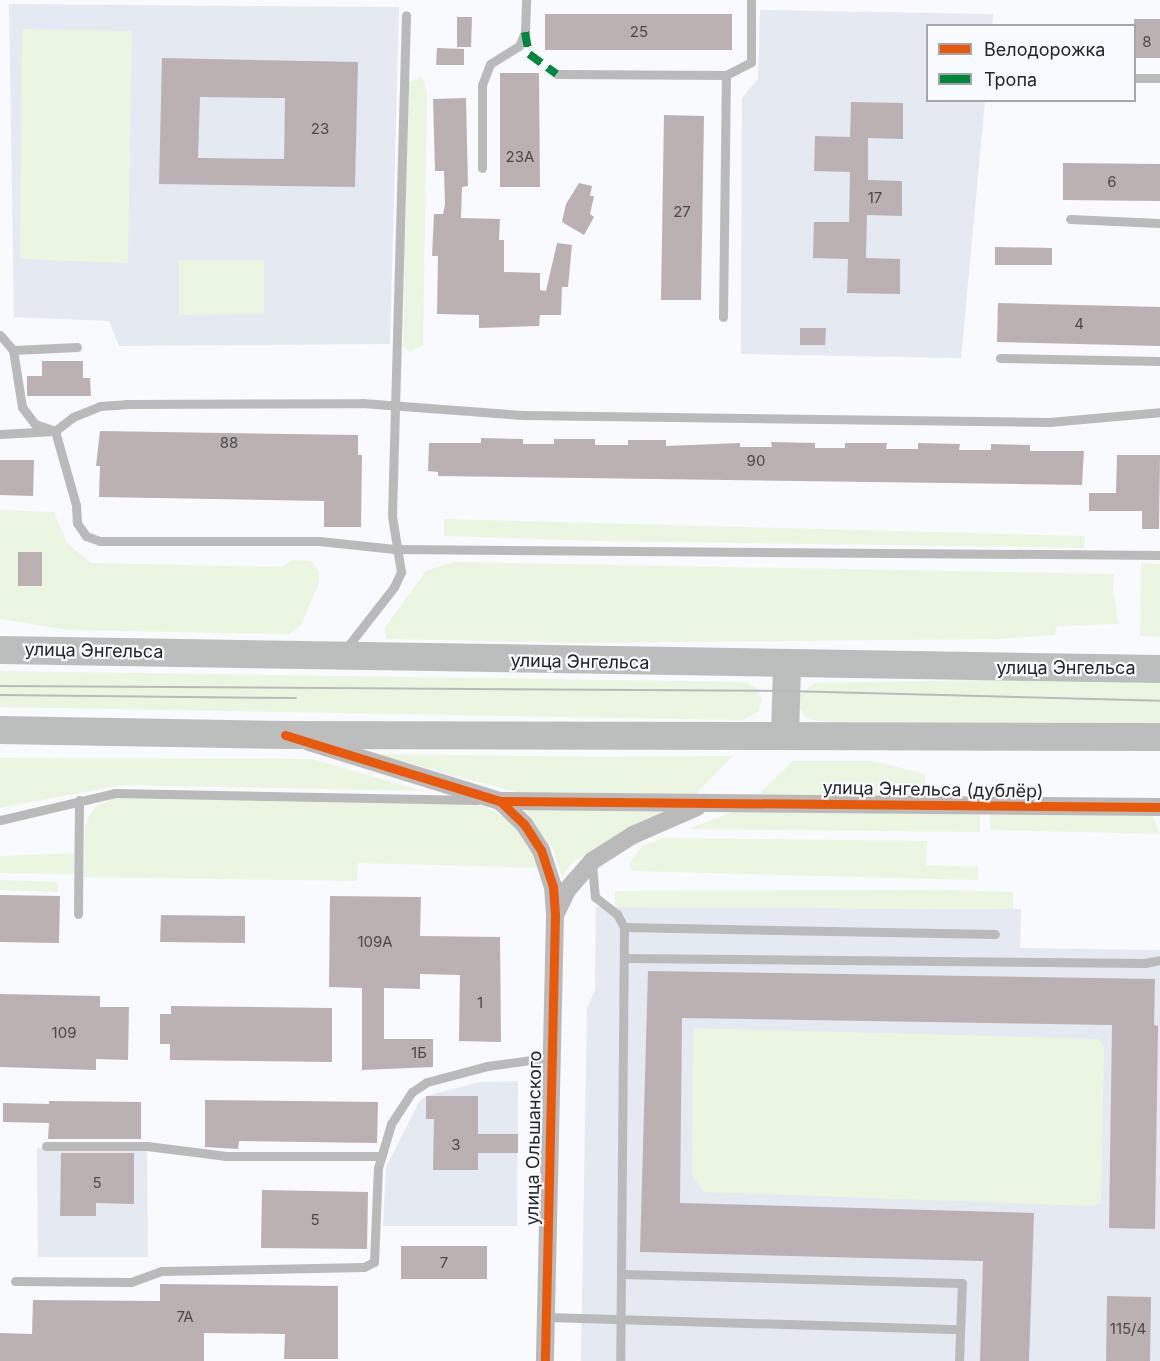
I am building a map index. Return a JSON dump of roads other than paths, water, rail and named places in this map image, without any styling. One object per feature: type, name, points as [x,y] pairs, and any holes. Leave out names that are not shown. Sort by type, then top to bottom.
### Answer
[{"type":"main road","points":[[0,639],[43,650]]},
{"type":"main road","name":"улица Энгельса","points":[[0,650],[787,666],[1160,669]]},
{"type":"main road","points":[[785,735],[787,666]]},
{"type":"main road","points":[[0,730],[285,735],[1160,737]]},
{"type":"main road","points":[[0,737],[50,731]]},
{"type":"street","name":"улица Энгельса (дублёр)","points":[[285,735],[500,801],[1160,807]]},
{"type":"street","name":"улица Ольшанского","points":[[500,801],[542,850],[553,886],[555,915],[553,1058],[545,1361]]},
{"type":"street","points":[[555,915],[567,890],[592,861],[633,835],[706,803]]},
{"type":"lane","points":[[482,168],[482,85],[490,64],[519,46],[525,32],[526,0]]},
{"type":"lane","points":[[557,74],[726,75],[751,62],[751,0]]},
{"type":"lane","points":[[339,658],[399,580],[400,564],[395,549],[394,405],[406,15]]},
{"type":"lane","points":[[723,317],[726,75]]},
{"type":"lane","points":[[1136,78],[1160,78]]},
{"type":"lane","points":[[1070,219],[1160,223]]},
{"type":"lane","points":[[0,335],[13,350],[22,407],[35,424],[55,431]]},
{"type":"lane","points":[[13,350],[77,347]]},
{"type":"lane","points":[[1000,358],[1160,361]]},
{"type":"lane","points":[[0,434],[55,431],[73,417],[100,406],[126,404],[394,405],[523,415],[1049,422],[1160,412]]},
{"type":"lane","points":[[55,431],[76,505],[77,524],[93,540],[319,541],[395,549],[1160,555]]},
{"type":"lane","points":[[0,820],[79,800],[137,793],[500,801]]},
{"type":"lane","points":[[78,914],[79,800]]},
{"type":"lane","points":[[592,861],[595,897],[617,914],[624,927],[620,1361]]},
{"type":"lane","points":[[624,927],[995,934]]},
{"type":"lane","points":[[624,958],[1133,963],[1160,960]]},
{"type":"lane","points":[[15,1281],[131,1282],[162,1271],[364,1267],[374,1262],[381,1156],[392,1124],[412,1092],[427,1082],[497,1064],[553,1058]]},
{"type":"lane","points":[[46,1146],[147,1146],[226,1156],[381,1156]]},
{"type":"lane","points":[[621,1274],[962,1283],[959,1361]]},
{"type":"lane","points":[[547,1317],[960,1329]]},
{"type":"tram line","points":[[0,686],[787,691],[1160,701]]},
{"type":"tram line","points":[[0,695],[296,698]]}]
